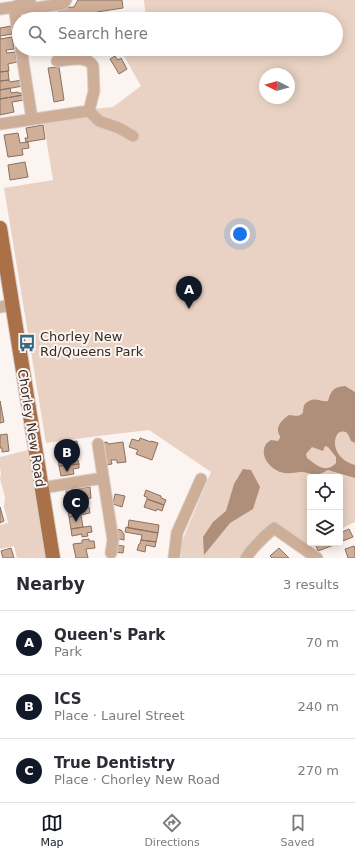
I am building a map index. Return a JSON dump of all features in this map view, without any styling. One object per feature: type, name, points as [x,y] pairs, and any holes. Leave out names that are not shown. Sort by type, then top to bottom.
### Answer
[{"type":"main road","name":"Chorley New Road","points":[[0,228],[6,306],[42,488],[53,558]]},
{"type":"street","points":[[7,6],[30,0]]},
{"type":"street","points":[[7,6],[29,9],[62,4],[66,0]]},
{"type":"street","points":[[7,6],[12,19]]},
{"type":"street","points":[[22,56],[32,119]]},
{"type":"street","points":[[57,61],[75,59],[89,62],[91,64],[95,87],[89,111]]},
{"type":"street","points":[[0,124],[89,111]]},
{"type":"street","points":[[89,111],[99,121],[118,128],[133,136]]},
{"type":"street","points":[[98,444],[113,540],[111,553]]},
{"type":"street","points":[[42,488],[103,478]]},
{"type":"street","points":[[174,558],[177,533],[201,479]]},
{"type":"street","points":[[251,556],[274,528],[317,558]]},
{"type":"shaded area","points":[[144,0],[355,0],[355,522],[343,528],[343,474],[307,474],[307,546],[306,547],[273,524],[246,549],[239,558],[181,558],[182,541],[211,472],[149,430],[46,443],[4,188],[53,180],[42,114],[113,107],[141,86],[124,56],[343,56],[343,12],[145,12]]},
{"type":"shaded area","points":[[345,386],[355,392],[355,443],[351,441],[347,433],[343,432],[338,433],[335,443],[341,457],[345,461],[355,465],[355,478],[328,470],[320,474],[303,472],[285,473],[272,467],[265,459],[264,449],[266,444],[271,440],[278,441],[280,438],[278,427],[281,421],[289,415],[296,416],[302,414],[304,406],[311,400],[328,401],[333,390],[338,387]],"holes":[[[325,446],[328,447],[336,457],[336,463],[329,468],[325,468],[307,458],[306,454],[312,447],[323,451]]]},
{"type":"shaded area","points":[[36,448],[53,558],[17,558],[14,546],[0,549],[0,525],[8,523],[4,507],[5,497],[0,479],[0,457]]},
{"type":"shaded area","points":[[243,469],[251,470],[260,487],[253,509],[230,523],[204,555],[203,537],[213,522],[226,511],[234,484]]},
{"type":"building","points":[[78,0],[122,0],[123,8],[97,12],[59,12],[62,8],[74,7]]},
{"type":"building","points":[[11,26],[12,34],[0,36],[0,28]]},
{"type":"building","points":[[12,37],[12,49],[6,50],[7,53],[12,52],[12,56],[16,56],[17,62],[8,64],[9,71],[0,72],[0,39]]},
{"type":"building","points":[[115,56],[118,60],[121,58],[127,69],[119,74],[110,59]]},
{"type":"building","points":[[59,67],[64,100],[54,102],[48,68]]},
{"type":"building","points":[[8,71],[9,80],[0,81],[0,72]]},
{"type":"building","points":[[9,80],[10,82],[22,80],[23,86],[0,90],[0,81]]},
{"type":"building","points":[[10,88],[11,93],[18,92],[23,93],[23,95],[0,99],[0,90]]},
{"type":"building","points":[[23,95],[24,100],[12,102],[14,112],[0,115],[0,99]]},
{"type":"building","points":[[43,125],[45,139],[26,142],[25,138],[28,138],[26,128]]},
{"type":"building","points":[[18,133],[20,143],[28,142],[29,148],[22,149],[23,155],[8,157],[4,135]]},
{"type":"building","points":[[25,162],[28,177],[10,180],[8,165]]},
{"type":"building","points":[[0,401],[4,422],[0,423]]},
{"type":"building","points":[[7,434],[9,451],[2,452],[2,448],[0,448],[0,435]]},
{"type":"building","points":[[140,438],[158,443],[152,460],[136,454],[138,450],[129,447],[132,439],[139,441]]},
{"type":"building","points":[[77,441],[79,451],[72,453],[72,455],[59,457],[57,444]]},
{"type":"building","points":[[107,442],[108,444],[123,442],[126,462],[117,463],[117,460],[111,460],[112,464],[104,465],[101,443]]},
{"type":"building","points":[[72,455],[72,460],[78,460],[79,464],[59,466],[58,457]]},
{"type":"building","points":[[79,464],[79,468],[73,469],[74,474],[61,476],[59,466]]},
{"type":"building","points":[[90,487],[91,498],[87,499],[87,501],[76,504],[76,502],[67,503],[66,490]]},
{"type":"building","points":[[146,490],[161,496],[161,498],[166,500],[164,505],[147,499],[147,497],[144,496]]},
{"type":"building","points":[[115,494],[125,496],[122,507],[113,504]]},
{"type":"building","points":[[147,499],[164,505],[162,511],[157,509],[156,511],[144,507]]},
{"type":"building","points":[[0,507],[4,521],[0,523]]},
{"type":"building","points":[[89,507],[90,513],[69,517],[68,510]]},
{"type":"building","points":[[81,515],[83,527],[71,529],[69,517]]},
{"type":"building","points":[[129,520],[159,525],[158,533],[128,528]]},
{"type":"building","points":[[91,526],[92,532],[87,533],[88,536],[82,537],[82,534],[72,536],[71,529]]},
{"type":"building","points":[[126,527],[158,533],[156,542],[141,540],[142,535],[125,532]]},
{"type":"building","points":[[115,529],[121,530],[124,534],[124,540],[116,538]]},
{"type":"building","points":[[349,529],[353,537],[343,541],[343,532]]},
{"type":"building","points":[[89,539],[89,541],[94,541],[95,548],[86,549],[88,558],[76,558],[73,544],[82,543],[82,540]]},
{"type":"building","points":[[141,540],[156,542],[155,547],[146,545],[145,552],[137,550]]},
{"type":"building","points":[[116,545],[124,546],[123,553],[115,552]]},
{"type":"building","points":[[316,546],[331,546],[318,551]]},
{"type":"building","points":[[354,546],[355,558],[348,558],[345,549]]},
{"type":"building","points":[[11,548],[14,558],[3,558],[1,551]]},
{"type":"building","points":[[279,548],[289,558],[272,558],[270,556]]},
{"type":"place","name":"Queen's Park","points":[[189,309]]},
{"type":"place","name":"Chorley New Rd/Queens Park","points":[[27,343]]},
{"type":"place","name":"ICS","points":[[67,472]]},
{"type":"place","name":"True Dentistry","points":[[76,522]]}]
